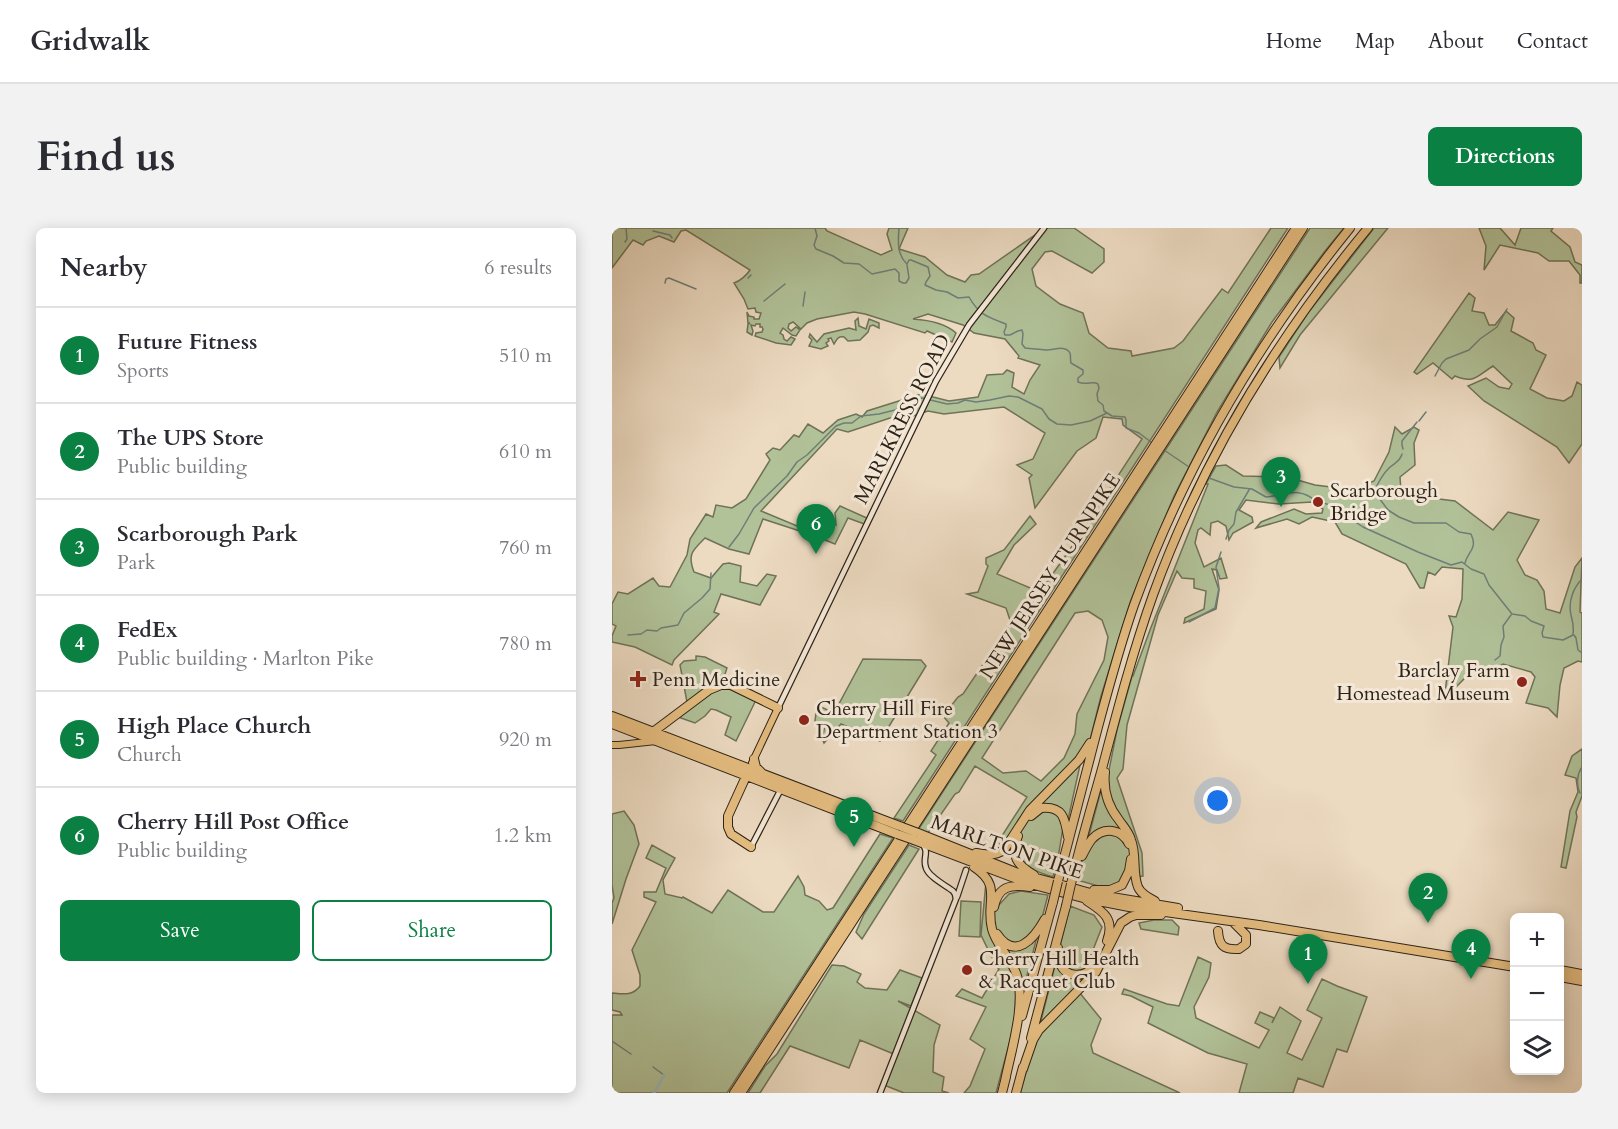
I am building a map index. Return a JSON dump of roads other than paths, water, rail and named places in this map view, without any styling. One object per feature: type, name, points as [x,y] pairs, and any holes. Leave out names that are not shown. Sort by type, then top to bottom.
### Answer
[{"type":"highway","name":"NEW JERSEY TURNPIKE","points":[[734,1093],[1296,228]]},
{"type":"highway","name":"NEW JERSEY TURNPIKE","points":[[741,1093],[1303,228]]},
{"type":"highway","points":[[1002,1093],[1120,647],[1142,586],[1167,524],[1208,438],[1233,394],[1277,324],[1350,228]]},
{"type":"highway","points":[[1016,1093],[1073,886],[1074,871],[1153,595],[1208,467],[1242,406],[1318,291],[1368,228]]},
{"type":"highway","points":[[653,732],[709,690],[721,685],[732,685],[778,708]]},
{"type":"highway","name":"MARLTON PIKE","points":[[612,716],[748,772],[781,789],[899,831]]},
{"type":"highway","points":[[954,848],[988,855],[998,854],[1004,850],[1030,810],[1083,756],[1100,723]]},
{"type":"highway","name":"MARLTON PIKE","points":[[612,724],[748,772],[765,775],[940,850],[1048,890],[1121,906],[1510,964]]},
{"type":"highway","points":[[1114,726],[1105,773],[1106,798],[1110,808],[1131,838],[1136,880],[1140,891],[1148,898],[1174,908]]},
{"type":"highway","points":[[754,759],[756,767],[765,775]]},
{"type":"highway","points":[[748,772],[727,821],[730,834],[751,847]]},
{"type":"highway","points":[[1044,880],[1023,867],[1016,857],[1015,844],[1024,825],[1035,811],[1041,808],[1056,810],[1065,820],[1068,842]]},
{"type":"highway","points":[[1073,886],[1107,890],[1122,885],[1131,864],[1128,841],[1117,831],[1098,834],[1088,844],[1074,871]]},
{"type":"highway","name":"MARLTON PIKE","points":[[918,839],[954,848],[1018,873],[1073,886],[1094,894],[1510,964]]},
{"type":"highway","points":[[963,859],[983,874],[988,881],[991,889],[990,915],[995,939],[1014,967],[1020,986],[1019,1011],[1005,1081]]},
{"type":"highway","points":[[1048,890],[1017,886],[1002,890],[996,899],[993,912],[995,929],[1009,946],[1023,945],[1037,933],[1052,905]]},
{"type":"highway","points":[[1057,941],[1060,964],[1067,972],[1075,975],[1084,974],[1090,971],[1098,961],[1108,938],[1110,924],[1101,910],[1083,898]]},
{"type":"highway","points":[[1023,1069],[1039,1030],[1096,972],[1121,923],[1136,915],[1185,914]]},
{"type":"highway","points":[[1218,931],[1218,939],[1224,947],[1239,949],[1244,946],[1247,939],[1246,934],[1232,921]]},
{"type":"highway","points":[[1345,940],[1390,946],[1395,943]]},
{"type":"highway","points":[[1564,971],[1582,974]]},
{"type":"highway","points":[[1564,978],[1582,981]]},
{"type":"main road","name":"MARLKRESS ROAD","points":[[748,772],[778,708]]},
{"type":"main road","points":[[653,732],[612,745],[658,741]]},
{"type":"street","name":"MARLKRESS ROAD","points":[[778,708],[929,395],[969,325],[1044,228]]},
{"type":"street","points":[[751,847],[781,789]]},
{"type":"street","points":[[918,839],[926,848],[927,870],[953,891],[956,899]]},
{"type":"street","points":[[926,856],[933,850],[940,850]]},
{"type":"street","points":[[880,1093],[966,870]]},
{"type":"waterway","points":[[625,242],[626,228]]},
{"type":"waterway","points":[[815,228],[817,236],[814,245],[816,249],[844,263],[859,264],[872,274],[895,269],[899,273],[899,281],[903,283],[906,283],[909,278],[907,265]]},
{"type":"waterway","points":[[899,228],[898,242],[906,263]]},
{"type":"waterway","points":[[653,231],[670,235],[672,238]]},
{"type":"waterway","points":[[907,264],[911,260],[928,267],[930,276],[925,285],[958,298],[969,297],[980,312],[1006,324],[1005,335],[1022,330],[1022,344],[1025,348],[1068,350],[1071,363],[1083,370],[1078,382],[1098,384],[1098,401],[1103,405],[1104,411],[1112,416],[1125,417],[1126,428],[1139,433],[1151,442]]},
{"type":"waterway","points":[[748,278],[751,275]]},
{"type":"waterway","points":[[665,283],[669,278],[696,289]]},
{"type":"waterway","points":[[764,301],[785,284]]},
{"type":"waterway","points":[[803,306],[805,292]]},
{"type":"waterway","points":[[1435,376],[1446,359],[1469,350],[1497,327],[1507,309]]},
{"type":"waterway","points":[[729,547],[754,508],[787,476],[797,462],[836,426],[852,423],[861,416],[895,410],[922,398],[947,404],[1009,396],[1018,397],[1042,409],[1049,419],[1057,424],[1071,425],[1090,421],[1107,413]]},
{"type":"waterway","points":[[1419,421],[1426,412]]},
{"type":"waterway","points":[[1403,449],[1402,441],[1417,422]]},
{"type":"waterway","points":[[1164,450],[1189,467]]},
{"type":"waterway","points":[[1402,454],[1378,484],[1375,490],[1379,498],[1388,510],[1414,523],[1446,523],[1459,532],[1471,534],[1473,547],[1465,563]]},
{"type":"waterway","points":[[1209,478],[1234,487],[1252,489],[1266,497],[1298,493],[1310,496],[1316,501]]},
{"type":"waterway","points":[[1226,539],[1234,524],[1236,512],[1249,490]]},
{"type":"waterway","points":[[1320,502],[1330,505],[1363,527],[1418,552],[1451,565],[1462,562],[1471,569],[1484,574],[1489,585],[1512,614],[1525,616],[1544,626],[1543,637],[1563,640],[1573,635]]},
{"type":"waterway","points":[[1189,622],[1215,608],[1219,588],[1216,567],[1221,552]]},
{"type":"waterway","points":[[628,635],[678,625],[684,613],[710,589],[711,573]]},
{"type":"waterway","points":[[1573,634],[1571,600],[1582,579]]},
{"type":"waterway","points":[[1495,660],[1500,656],[1504,637],[1503,626],[1511,615]]},
{"type":"waterway","points":[[1574,635],[1578,650],[1582,653]]},
{"type":"waterway","points":[[1580,793],[1578,780],[1582,767]]},
{"type":"waterway","points":[[612,1041],[631,1054]]},
{"type":"waterway","points":[[653,1067],[664,1075]]},
{"type":"waterway","points":[[654,1093],[664,1075]]},
{"type":"place","name":"Scarborough Bridge","points":[[1318,502]]},
{"type":"place","name":"Scarborough Park","points":[[1281,507]]},
{"type":"place","name":"Cherry Hill Post Office","points":[[816,554]]},
{"type":"place","name":"Penn Medicine","points":[[638,679]]},
{"type":"place","name":"Barclay Farm Homestead Museum","points":[[1522,682]]},
{"type":"place","name":"Cherry Hill Fire Department Station 3","points":[[804,720]]},
{"type":"place","name":"High Place Church","points":[[854,847]]},
{"type":"place","name":"The UPS Store","points":[[1428,923]]},
{"type":"place","name":"Cherry Hill Health & Racquet Club","points":[[967,970]]},
{"type":"place","name":"FedEx","points":[[1471,979]]},
{"type":"place","name":"Future Fitness","points":[[1308,984]]}]
